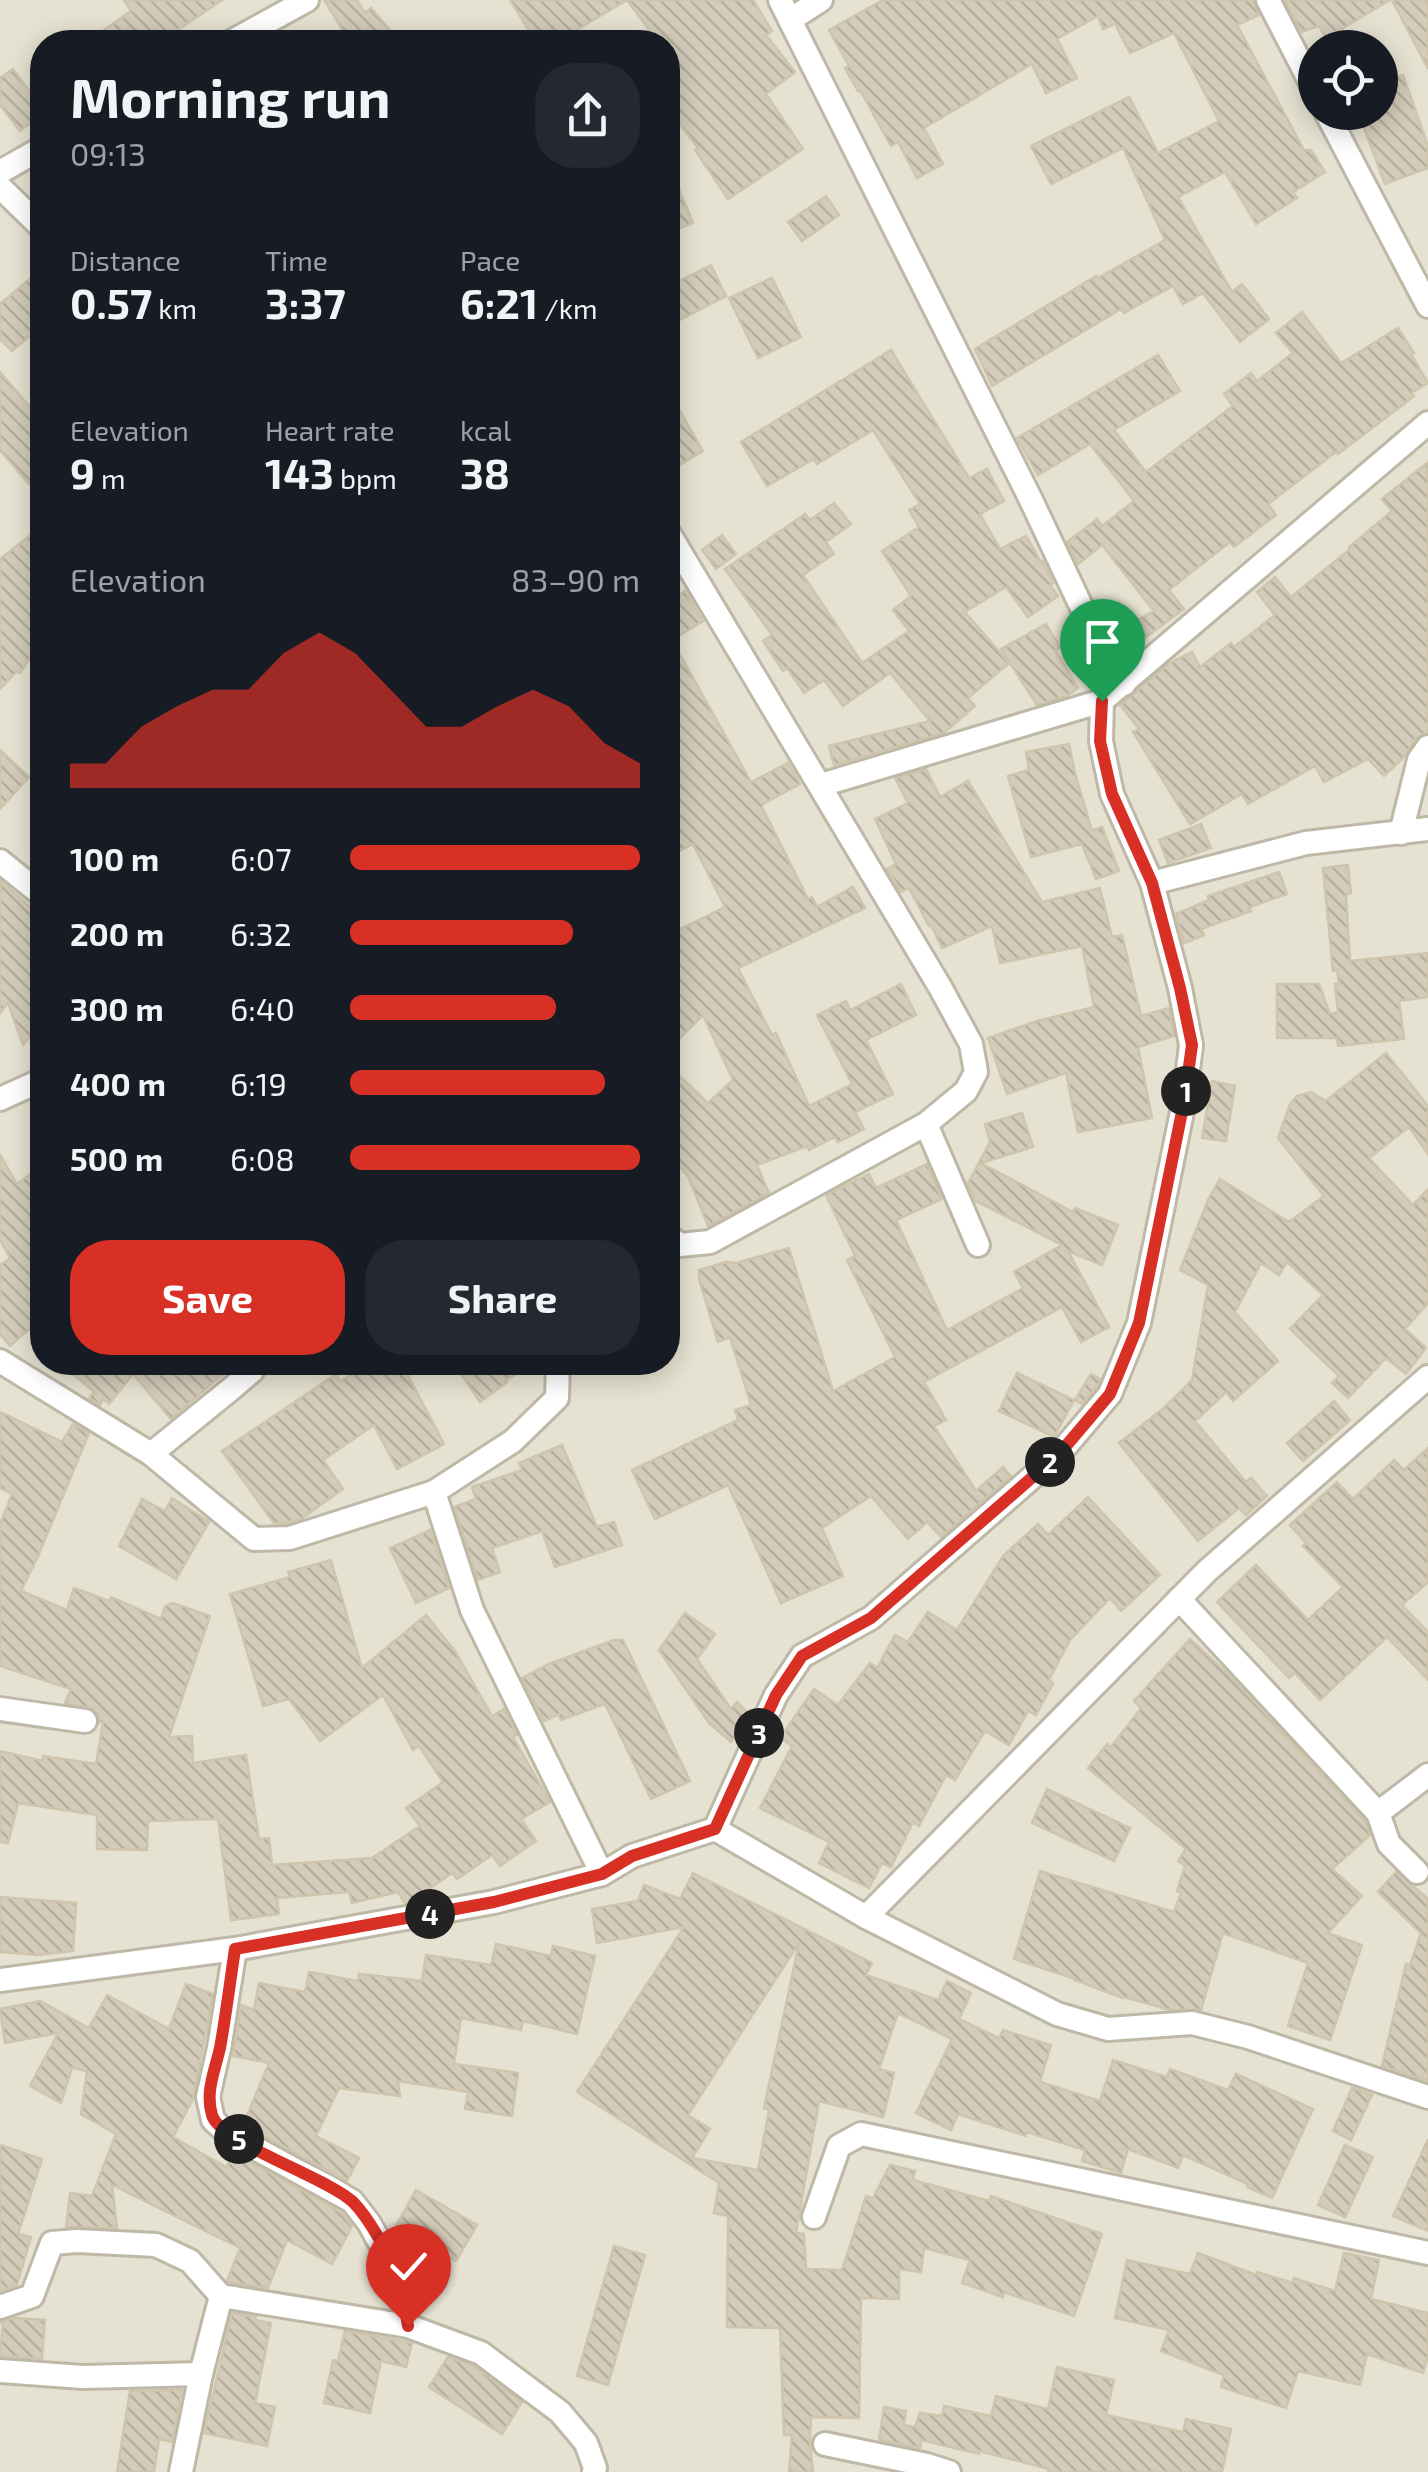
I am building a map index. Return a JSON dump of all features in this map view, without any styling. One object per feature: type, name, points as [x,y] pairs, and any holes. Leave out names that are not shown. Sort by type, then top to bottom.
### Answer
[{"type":"street","points":[[253,30],[307,0]]},
{"type":"street","points":[[822,0],[785,10],[1098,642],[1124,684]]},
{"type":"street","points":[[1268,0],[1298,58]]},
{"type":"street","points":[[1335,130],[1428,306]]},
{"type":"street","points":[[0,172],[30,155]]},
{"type":"street","points":[[0,187],[30,216]]},
{"type":"street","points":[[820,785],[1102,701],[1428,423]]},
{"type":"street","points":[[680,552],[940,987],[971,1044],[976,1072],[966,1092],[926,1124],[710,1242],[680,1245]]},
{"type":"street","points":[[0,1980],[235,1949],[494,1902],[602,1874],[632,1856],[715,1829],[776,1695],[802,1656],[871,1618],[1060,1453],[1110,1394],[1139,1323],[1192,1045],[1152,883],[1112,794],[1100,741],[1102,701]]},
{"type":"street","points":[[1400,833],[1419,760],[1428,747]]},
{"type":"street","points":[[1152,883],[1306,843],[1428,829]]},
{"type":"street","points":[[0,861],[30,885]]},
{"type":"street","points":[[0,1099],[30,1085]]},
{"type":"street","points":[[926,1124],[978,1244]]},
{"type":"street","points":[[0,1361],[151,1454],[254,1539],[290,1538],[434,1492],[513,1440],[557,1398],[558,1375]]},
{"type":"street","points":[[151,1454],[246,1375]]},
{"type":"street","points":[[866,1917],[1207,1570],[1428,1377]]},
{"type":"street","points":[[434,1492],[472,1610],[602,1874]]},
{"type":"street","points":[[1179,1599],[1378,1812],[1389,1844],[1418,1872]]},
{"type":"street","points":[[0,1708],[85,1721]]},
{"type":"street","points":[[1378,1812],[1428,1775]]},
{"type":"street","points":[[715,1829],[866,1917],[1058,2014],[1108,2029],[1192,2023],[1264,2042],[1428,2096]]},
{"type":"street","points":[[235,1949],[220,2048],[208,2097],[212,2120],[252,2147],[352,2202],[369,2223],[398,2276],[408,2326]]},
{"type":"street","points":[[814,2217],[839,2146],[862,2134],[1428,2253]]},
{"type":"street","points":[[0,2307],[32,2296],[52,2243],[156,2245],[190,2261],[221,2296],[408,2326],[481,2353],[560,2412],[586,2443],[594,2472]]},
{"type":"street","points":[[182,2472],[221,2296]]},
{"type":"street","points":[[0,2371],[83,2377],[201,2374]]},
{"type":"street","points":[[824,2444],[949,2472]]},
{"type":"shaded area","points":[[0,0],[1428,0],[1428,2472],[0,2472]]},
{"type":"building","points":[[124,0],[222,0],[178,30],[104,30],[131,11]]},
{"type":"building","points":[[324,0],[357,0],[365,13],[371,8],[390,30],[343,30]]},
{"type":"building","points":[[510,0],[627,0],[576,30],[529,30]]},
{"type":"building","points":[[627,0],[753,0],[772,31],[766,35],[795,72],[766,94],[803,149],[728,199],[680,124],[680,30],[649,30]]},
{"type":"building","points":[[883,0],[1253,0],[1259,15],[1237,25],[1304,150],[1311,150],[1325,172],[1293,192],[1297,198],[1256,224],[1225,172],[1178,197],[1232,292],[1242,284],[1269,319],[1240,342],[1203,293],[1183,304],[1173,286],[1124,313],[1121,309],[992,386],[975,349],[1096,276],[1165,240],[1123,148],[1051,184],[1031,146],[1129,97],[1158,153],[1219,121],[1174,33],[1130,53],[1115,24],[1103,29],[1098,16],[1057,39],[1077,78],[1046,93],[1032,64],[924,128],[943,164],[917,178],[898,142],[891,146],[858,91],[829,30]]},
{"type":"building","points":[[1285,0],[1390,0],[1339,30],[1321,30],[1319,26],[1300,30]]},
{"type":"building","points":[[1392,0],[1428,0],[1428,69]]},
{"type":"building","points":[[13,69],[30,92],[30,123],[20,131],[0,105],[0,78]]},
{"type":"building","points":[[1403,75],[1428,146],[1428,168],[1385,184],[1365,130],[1398,130],[1398,77]]},
{"type":"building","points":[[680,192],[693,223],[680,228]]},
{"type":"building","points":[[826,196],[839,215],[802,241],[788,222]]},
{"type":"building","points":[[711,265],[726,296],[680,320],[680,281]]},
{"type":"building","points":[[772,278],[801,337],[758,358],[729,298]]},
{"type":"building","points":[[30,279],[30,336],[12,351],[0,339],[0,304]]},
{"type":"building","points":[[1302,312],[1341,363],[1398,328],[1428,383],[1268,504],[1276,515],[1234,547],[1230,542],[1169,590],[1184,609],[1123,654],[1111,634],[1154,611],[1102,545],[1078,564],[1067,542],[1097,519],[1102,526],[1134,501],[1090,444],[1038,475],[1017,438],[1158,355],[1180,391],[1114,430],[1146,472],[1233,406],[1224,394],[1251,373],[1257,381],[1293,353],[1276,333]]},
{"type":"building","points":[[891,350],[969,478],[987,469],[1004,501],[980,514],[1000,549],[1026,536],[1043,561],[1053,583],[1050,585],[1058,596],[1028,617],[1006,587],[965,612],[1009,663],[968,698],[975,706],[944,733],[834,765],[829,746],[930,721],[890,673],[843,706],[824,680],[804,693],[763,641],[772,635],[725,569],[805,514],[810,520],[834,503],[851,524],[826,542],[834,554],[803,575],[862,663],[909,631],[893,610],[911,596],[882,551],[919,527],[909,510],[920,504],[873,430],[817,464],[814,459],[767,486],[741,442]]},
{"type":"building","points":[[0,372],[30,407],[29,484],[0,450]]},
{"type":"building","points":[[680,411],[703,451],[680,465]]},
{"type":"building","points":[[1428,462],[1428,732],[1416,738],[1404,757],[1384,776],[1368,759],[1324,782],[1315,766],[1248,804],[1242,794],[1190,824],[1133,732],[1139,729],[1120,705],[1168,664],[1192,652],[1200,667],[1275,615],[1257,592],[1275,577],[1291,597],[1392,511],[1382,499]]},
{"type":"building","points":[[722,535],[736,554],[716,569],[702,550]]},
{"type":"building","points":[[30,536],[30,658],[20,673],[17,671],[0,689],[0,559]]},
{"type":"building","points":[[685,591],[703,621],[680,635],[680,594]]},
{"type":"building","points":[[1046,624],[1060,647],[1055,650],[1078,688],[1067,696],[1037,705],[1001,649]]},
{"type":"building","points":[[680,654],[751,782],[788,763],[800,784],[762,807],[808,899],[812,897],[817,907],[853,887],[865,908],[738,968],[772,1035],[776,1033],[809,1106],[852,1084],[817,1015],[846,1001],[850,1010],[901,984],[916,1015],[866,1040],[893,1094],[855,1112],[864,1129],[838,1142],[835,1137],[809,1150],[807,1146],[757,1165],[769,1193],[708,1226],[688,1176],[680,1167],[680,1076],[708,1103],[733,1080],[703,1015],[680,1038],[680,929],[725,907],[693,844],[680,850]]},
{"type":"building","points":[[1069,744],[1092,831],[1102,827],[1119,871],[1096,879],[1082,844],[1031,857],[1008,776],[1029,770],[1026,752]]},
{"type":"building","points":[[0,750],[29,777],[0,809]]},
{"type":"building","points":[[926,769],[940,797],[968,781],[1042,902],[1100,888],[1112,937],[1122,935],[1141,1016],[1169,1008],[1174,1036],[1138,1047],[1152,1118],[1078,1132],[1066,1073],[1007,1094],[988,1038],[1094,1007],[1082,946],[1000,963],[992,926],[942,948],[909,888],[901,892],[887,869],[896,864],[875,819],[908,803],[895,778]]},
{"type":"building","points":[[1201,824],[1211,848],[1168,863],[1159,840]]},
{"type":"building","points":[[1348,865],[1350,961],[1428,953],[1428,997],[1399,1001],[1404,1039],[1338,1046],[1337,1038],[1277,1038],[1277,984],[1319,984],[1330,1014],[1338,1012],[1335,984],[1339,984],[1337,970],[1333,971],[1323,868]]},
{"type":"building","points":[[1279,872],[1287,894],[1201,929],[1204,935],[1184,943],[1176,914],[1209,900],[1208,896]]},
{"type":"building","points":[[0,880],[30,907],[30,1037],[23,1045],[8,1003],[0,1013]]},
{"type":"building","points":[[1386,1053],[1428,1106],[1428,1154],[1409,1127],[1369,1158],[1413,1205],[1428,1189],[1428,1303],[1405,1329],[1426,1348],[1406,1374],[1386,1358],[1348,1398],[1332,1383],[1339,1376],[1290,1329],[1323,1295],[1287,1262],[1279,1275],[1261,1263],[1235,1312],[1278,1361],[1233,1401],[1226,1392],[1195,1421],[1246,1482],[1251,1478],[1267,1496],[1246,1515],[1239,1508],[1198,1541],[1119,1443],[1192,1380],[1208,1285],[1180,1270],[1220,1179],[1289,1222],[1324,1196],[1278,1138],[1290,1104],[1297,1096],[1311,1092],[1326,1101]]},
{"type":"building","points":[[1212,1081],[1235,1086],[1226,1141],[1202,1138]]},
{"type":"building","points":[[1022,1113],[1033,1147],[981,1163],[1073,1212],[1075,1208],[1118,1225],[1102,1265],[1068,1251],[1109,1327],[1081,1342],[1062,1307],[924,1382],[946,1420],[934,1426],[976,1491],[1003,1467],[1011,1476],[941,1537],[927,1522],[908,1539],[871,1496],[822,1528],[843,1576],[781,1603],[728,1485],[655,1519],[632,1470],[738,1420],[735,1410],[751,1405],[730,1337],[718,1342],[699,1270],[789,1248],[833,1391],[895,1357],[847,1260],[855,1256],[826,1195],[869,1174],[876,1188],[927,1164],[942,1199],[896,1220],[947,1330],[1023,1288],[1014,1272],[1062,1245],[976,1201],[968,1183],[990,1142],[985,1124]]},
{"type":"building","points":[[0,1155],[17,1184],[30,1175],[30,1328],[10,1346],[0,1334],[0,1265],[10,1258],[0,1240]]},
{"type":"building","points":[[1017,1373],[1074,1400],[1054,1437],[999,1411]]},
{"type":"building","points":[[1091,1374],[1100,1379],[1082,1404],[1075,1400]]},
{"type":"building","points":[[74,1375],[132,1375],[109,1404],[103,1399],[100,1405],[89,1398],[93,1393],[98,1395]]},
{"type":"building","points":[[134,1375],[222,1375],[171,1419]]},
{"type":"building","points":[[335,1375],[340,1381],[351,1375],[408,1375],[444,1444],[397,1469],[374,1425],[323,1460],[343,1489],[301,1519],[274,1523],[222,1451]]},
{"type":"building","points":[[462,1375],[514,1375],[507,1382],[480,1402]]},
{"type":"building","points":[[1334,1401],[1350,1420],[1303,1461],[1287,1443]]},
{"type":"building","points":[[0,1412],[62,1442],[73,1424],[89,1433],[21,1591],[67,1610],[74,1588],[109,1601],[111,1597],[161,1619],[165,1606],[173,1603],[210,1616],[169,1737],[192,1736],[193,1763],[246,1755],[259,1839],[269,1838],[272,1865],[372,1858],[420,1826],[406,1808],[443,1782],[419,1746],[413,1750],[383,1695],[320,1741],[289,1699],[263,1706],[230,1594],[290,1577],[288,1572],[331,1560],[362,1668],[426,1615],[455,1651],[492,1716],[504,1709],[517,1735],[513,1737],[550,1802],[521,1819],[536,1841],[500,1866],[492,1855],[457,1879],[452,1873],[410,1902],[405,1903],[398,1892],[352,1903],[349,1892],[277,1898],[279,1914],[231,1920],[218,1819],[148,1821],[147,1850],[97,1849],[97,1815],[18,1803],[8,1843],[0,1842],[0,1751],[43,1761],[43,1756],[96,1764],[103,1723],[93,1709],[65,1703],[71,1689],[0,1666],[0,1524],[12,1494],[0,1488]]},
{"type":"building","points":[[562,1445],[597,1527],[614,1522],[622,1545],[555,1567],[542,1531],[492,1548],[500,1572],[478,1580],[454,1507],[476,1499],[472,1487],[522,1470],[519,1463]]},
{"type":"building","points":[[1428,1448],[1428,1582],[1402,1605],[1428,1632],[1428,1680],[1387,1637],[1320,1700],[1295,1673],[1289,1678],[1217,1602],[1256,1565],[1308,1620],[1343,1587],[1303,1546],[1306,1543],[1290,1525],[1337,1482],[1353,1499],[1394,1460],[1404,1470]]},
{"type":"building","points":[[1088,1497],[1160,1575],[1121,1611],[1110,1598],[1070,1640],[1036,1715],[1028,1711],[1009,1745],[985,1731],[955,1780],[946,1775],[919,1826],[913,1822],[891,1867],[882,1863],[869,1888],[819,1863],[829,1842],[760,1808],[792,1746],[780,1738],[814,1689],[838,1705],[870,1663],[877,1668],[895,1635],[908,1642],[928,1612],[957,1630],[1003,1556],[1038,1524],[1048,1535]]},
{"type":"building","points":[[172,1498],[209,1522],[176,1579],[119,1546],[142,1499],[165,1511]]},
{"type":"building","points":[[430,1530],[449,1588],[416,1603],[390,1548]]},
{"type":"building","points":[[685,1613],[715,1634],[697,1659],[731,1709],[737,1702],[750,1715],[746,1726],[731,1742],[709,1723],[659,1650]]},
{"type":"building","points":[[1190,1639],[1232,1678],[1365,1821],[1370,1835],[1332,1869],[1362,1896],[1328,1933],[1362,1945],[1330,2040],[1288,2026],[1308,1963],[1223,1933],[1201,2010],[1170,2010],[1123,1998],[1014,1959],[1040,1871],[1174,1912],[1185,1866],[1178,1861],[1186,1849],[1088,1768],[1107,1744],[1111,1747],[1141,1708],[1134,1701]]},
{"type":"building","points":[[614,1640],[623,1640],[690,1781],[651,1799],[605,1704],[561,1720],[559,1714],[544,1721],[522,1678]]},
{"type":"building","points":[[1047,1789],[1130,1828],[1114,1861],[1032,1823]]},
{"type":"building","points":[[1396,1872],[1428,1899],[1428,2081],[1382,2066],[1406,1964],[1410,1965],[1421,1933],[1378,1892]]},
{"type":"building","points":[[693,1873],[872,1963],[866,1975],[938,2000],[947,1981],[971,1993],[959,2019],[999,2038],[1003,2030],[1051,2045],[1040,2082],[1100,2101],[1113,2060],[1167,2077],[1170,2069],[1228,2090],[1236,2074],[1313,2109],[1272,2198],[1183,2155],[1178,2168],[1128,2149],[1121,2173],[1082,2161],[1085,2150],[1027,2132],[1026,2136],[958,2114],[951,2130],[916,2113],[952,2039],[898,2013],[879,2069],[894,2073],[883,2117],[819,2101],[796,2233],[804,2234],[806,2269],[842,2270],[866,2196],[873,2198],[890,2165],[915,2171],[913,2180],[989,2201],[991,2196],[1102,2234],[1074,2316],[1004,2292],[1003,2297],[962,2283],[970,2260],[924,2248],[921,2272],[899,2269],[899,2299],[861,2298],[859,2418],[811,2417],[813,2472],[789,2472],[792,2435],[784,2435],[780,2328],[727,2327],[728,2216],[714,2213],[719,2183],[577,2092],[684,1927],[597,1943],[592,1909],[638,1901],[644,1885],[680,1899]],"holes":[[[799,1943],[764,2108],[769,2110],[758,2170],[692,2158],[710,2129],[688,2115]]]},
{"type":"building","points":[[0,1897],[76,1903],[73,1951],[38,1955],[0,1952]]},
{"type":"building","points":[[496,1944],[551,1956],[553,1946],[595,1956],[577,2034],[523,2021],[521,2030],[461,2018],[454,2064],[518,2073],[512,2116],[465,2109],[468,2092],[398,2081],[400,2096],[339,2088],[316,2136],[359,2158],[347,2181],[249,2128],[253,2121],[246,2118],[269,2063],[233,2056],[241,2005],[254,2010],[259,1983],[305,1992],[309,1972],[358,1981],[359,1974],[422,1981],[426,1955],[491,1965]]},
{"type":"building","points":[[186,1984],[213,1994],[193,2099],[173,2137],[226,2167],[234,2153],[342,2213],[352,2226],[332,2264],[287,2240],[268,2288],[229,2282],[240,2248],[112,2185],[117,2228],[66,2227],[70,2193],[92,2196],[116,2134],[81,2114],[87,2071],[72,2068],[61,2103],[30,2086],[58,2033],[5,2043],[0,2009],[40,2001],[89,2028],[107,1995],[169,2029]]},
{"type":"building","points":[[1352,2088],[1372,2095],[1351,2140],[1333,2131]]},
{"type":"building","points":[[1428,2139],[1428,2231],[1393,2216]]},
{"type":"building","points":[[0,2145],[42,2159],[18,2234],[31,2237],[17,2285],[0,2291]]},
{"type":"building","points":[[1345,2145],[1373,2157],[1345,2217],[1318,2205]]},
{"type":"building","points":[[416,2190],[477,2225],[456,2261],[396,2226]]},
{"type":"building","points":[[614,2246],[645,2255],[608,2385],[577,2376]]},
{"type":"building","points":[[1198,2253],[1256,2275],[1257,2272],[1293,2283],[1294,2278],[1335,2291],[1344,2253],[1379,2260],[1371,2299],[1428,2313],[1428,2357],[1423,2373],[1367,2354],[1360,2385],[1298,2371],[1286,2408],[1221,2387],[1224,2375],[1161,2351],[1169,2330],[1115,2318],[1127,2260],[1190,2274]]},
{"type":"building","points":[[232,2313],[271,2323],[255,2403],[275,2407],[267,2446],[204,2433]]},
{"type":"building","points":[[14,2318],[45,2320],[42,2359],[0,2356],[0,2322]]},
{"type":"building","points":[[345,2331],[412,2343],[406,2367],[381,2361],[370,2413],[324,2403],[333,2360],[338,2361]]},
{"type":"building","points":[[448,2357],[474,2366],[522,2402],[502,2434],[429,2387]]},
{"type":"building","points":[[1057,2367],[1114,2380],[1106,2415],[1183,2432],[1186,2419],[1231,2429],[1222,2472],[1048,2472],[1049,2469],[979,2451],[921,2440],[920,2448],[879,2440],[884,2407],[906,2411],[904,2425],[915,2427],[920,2413],[942,2416],[944,2406],[991,2416],[996,2396],[1048,2409]]},
{"type":"building","points":[[182,2390],[172,2442],[159,2439],[154,2472],[117,2472],[130,2391]]},
{"type":"route","points":[[408,2326],[398,2276],[369,2223],[352,2202],[252,2147],[212,2120],[208,2097],[220,2048],[235,1949],[494,1902],[602,1874],[632,1856],[715,1829],[776,1695],[802,1656],[871,1618],[1060,1453],[1110,1394],[1139,1323],[1192,1045],[1152,883],[1112,794],[1100,741],[1102,701]]}]
